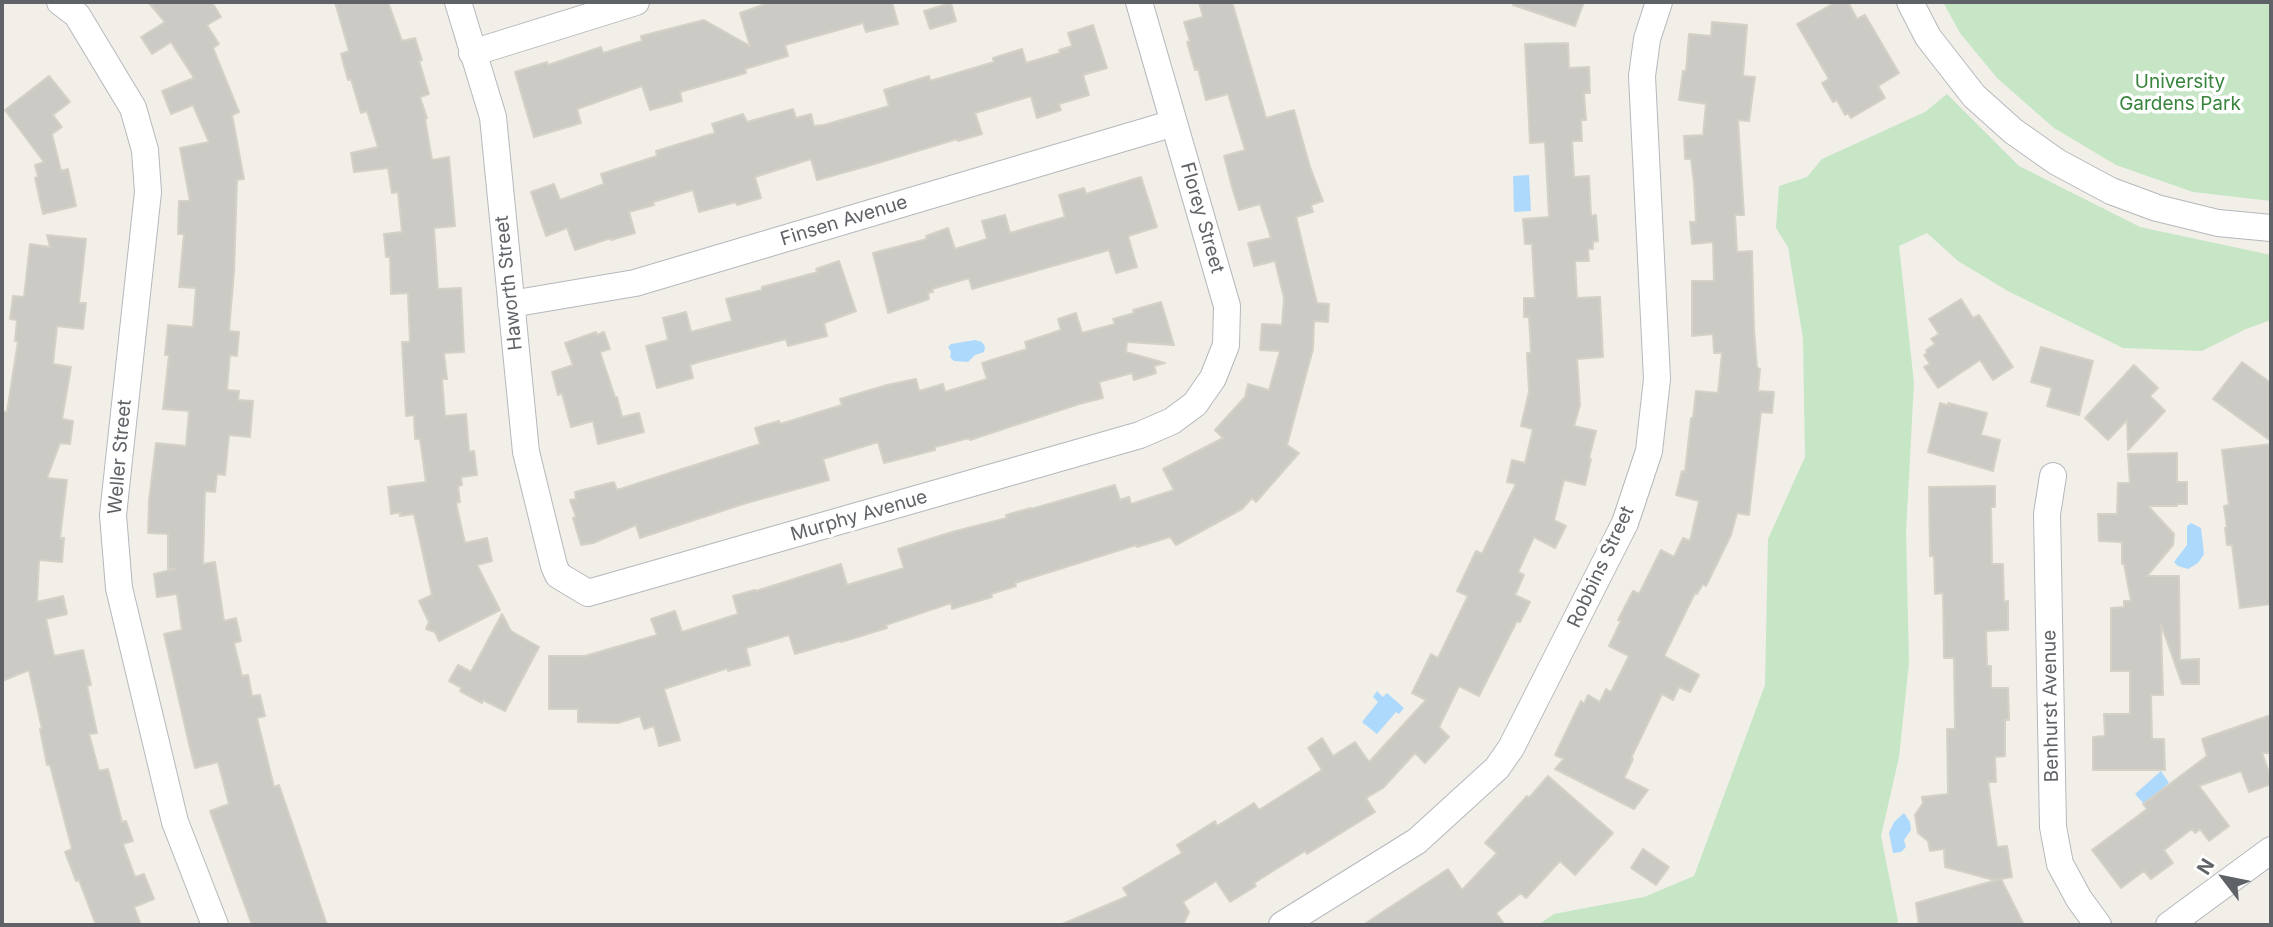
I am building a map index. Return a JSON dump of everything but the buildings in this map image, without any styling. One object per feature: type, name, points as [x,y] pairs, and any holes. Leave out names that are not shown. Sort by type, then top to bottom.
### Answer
[{"type":"street","name":"Weller Street","points":[[60,2],[77,15],[133,108],[145,150],[148,192],[113,515],[119,588],[176,822],[215,925]]},
{"type":"street","name":"Haworth Street","points":[[458,2],[493,117],[526,452],[554,566]]},
{"type":"street","points":[[472,52],[636,2]]},
{"type":"street","name":"Florey Street","points":[[1139,2],[1227,306],[1226,345],[1213,378],[1195,404],[1172,421]]},
{"type":"street","name":"Robbins Street","points":[[1282,925],[1417,841],[1497,768],[1511,748],[1625,523],[1649,451],[1657,379],[1642,76],[1647,38],[1659,2]]},
{"type":"street","points":[[1910,2],[1928,37],[1974,96],[2013,131],[2057,162],[2111,191],[2157,208],[2218,223],[2271,228]]},
{"type":"street","name":"Finsen Avenue","points":[[511,304],[635,283],[1174,123]]},
{"type":"street","name":"Murphy Avenue","points":[[554,566],[558,575],[587,593],[1140,435],[1172,421]]},
{"type":"street","name":"Benhurst Avenue","points":[[2053,476],[2047,514],[2053,827],[2060,864],[2079,899],[2098,925]]},
{"type":"street","points":[[2169,925],[2271,850]]},
{"type":"green space","name":"University Gardens Park","points":[[1943,2],[2271,2],[2271,201],[2193,192],[2116,165],[2054,128],[1997,78],[1960,33]]},
{"type":"green space","points":[[1947,94],[2019,166],[2140,227],[2271,255],[2271,320],[2202,351],[2123,348],[2008,291],[1958,261],[1927,233],[1899,246],[1914,383],[1906,531],[1909,663],[1899,757],[1881,836],[1897,925],[1538,925],[1554,914],[1644,897],[1694,876],[1765,685],[1768,539],[1805,457],[1803,339],[1788,247],[1776,228],[1779,186],[1807,177],[1822,159],[1925,112]]},
{"type":"water","points":[[1529,175],[1531,211],[1514,212],[1513,176]]},
{"type":"water","points":[[975,340],[982,342],[984,352],[975,355],[968,362],[954,361],[950,357],[948,347],[951,344]]},
{"type":"water","points":[[2191,523],[2201,528],[2204,554],[2198,563],[2188,569],[2174,562],[2187,545],[2187,526]]},
{"type":"water","points":[[1377,691],[1383,697],[1387,693],[1404,708],[1399,714],[1396,712],[1377,734],[1362,722],[1378,702],[1373,697]]},
{"type":"water","points":[[2161,771],[2169,783],[2144,804],[2135,794]]},
{"type":"water","points":[[1904,813],[1910,822],[1911,830],[1904,840],[1906,847],[1901,852],[1893,853],[1889,833],[1894,822]]}]
